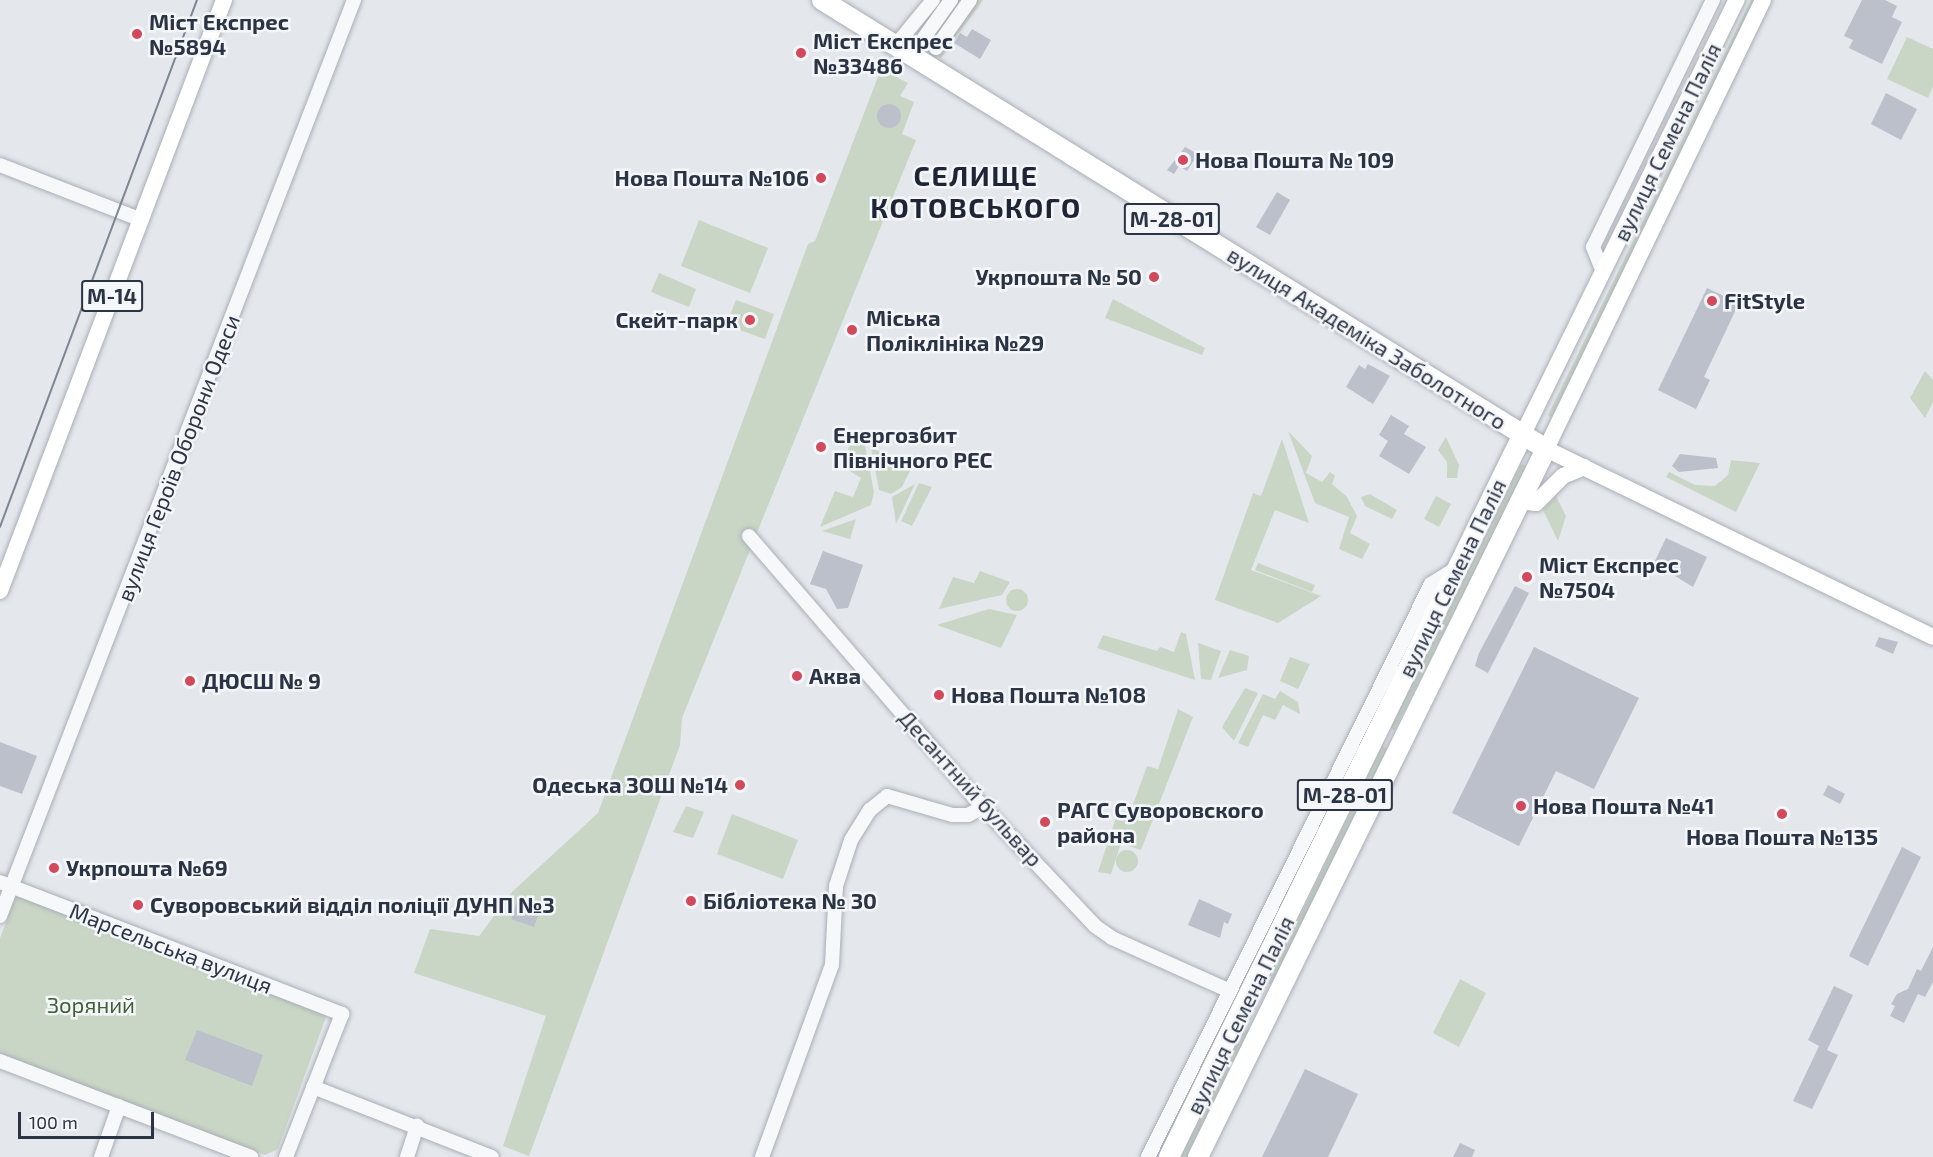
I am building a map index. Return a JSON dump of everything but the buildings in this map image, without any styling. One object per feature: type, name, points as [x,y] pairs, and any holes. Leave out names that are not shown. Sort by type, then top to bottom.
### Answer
[{"type":"highway","name":"вулиця Академіка Заболотного","points":[[822,0],[1546,448]]},
{"type":"highway","name":"вулиця Семена Палія","points":[[1169,1157],[1239,1018],[1376,730],[1523,434]]},
{"type":"highway","name":"вулиця Семена Палія","points":[[1198,1157],[1546,448]]},
{"type":"highway","points":[[1376,730],[1400,742]]},
{"type":"highway","points":[[1239,1018],[1261,1028]]},
{"type":"main road","name":"М-14","points":[[0,591],[224,0]]},
{"type":"main road","name":"вулиця Семена Палія","points":[[1523,434],[1737,0]]},
{"type":"main road","name":"вулиця Семена Палія","points":[[1546,448],[1763,0]]},
{"type":"main road","name":"вулиця Академіка Заболотного","points":[[1546,448],[1933,637]]},
{"type":"main road","points":[[1521,501],[1536,503],[1563,476],[1584,467]]},
{"type":"street","name":"вулиця Героїв Оборони Одеси","points":[[0,916],[5,884],[354,0]]},
{"type":"street","points":[[896,45],[933,0]]},
{"type":"street","points":[[923,39],[951,0]]},
{"type":"street","points":[[936,48],[970,0]]},
{"type":"street","points":[[1603,272],[1593,247],[1713,0]]},
{"type":"street","points":[[1663,99],[1684,108]]},
{"type":"street","points":[[0,165],[142,220]]},
{"type":"street","name":"Десантний бульвар","points":[[750,536],[983,807],[1103,932],[1230,991]]},
{"type":"street","points":[[1148,1157],[1431,584],[1457,568]]},
{"type":"street","points":[[762,1157],[832,964],[836,886],[851,840],[870,810],[887,796],[952,815],[968,815],[983,807]]},
{"type":"street","name":"Марсельська вулиця","points":[[5,884],[342,1014],[313,1087]]},
{"type":"street","points":[[0,1061],[251,1157]]},
{"type":"street","points":[[286,1157],[313,1087],[492,1157]]},
{"type":"street","points":[[101,1157],[119,1106]]},
{"type":"street","points":[[407,1157],[417,1126]]},
{"type":"green space","points":[[949,0],[983,0],[941,58],[919,45],[919,32],[934,9]]},
{"type":"green space","points":[[1751,0],[1757,0],[1551,418],[1548,415]]},
{"type":"green space","points":[[1907,37],[1933,49],[1933,87],[1928,98],[1887,79]]},
{"type":"green space","points":[[881,69],[908,83],[900,96],[914,102],[902,134],[916,140],[682,718],[680,745],[529,1156],[503,1146],[546,1016],[414,973],[430,929],[479,936],[513,891],[598,813],[808,244],[815,241]]},
{"type":"green space","points":[[699,220],[768,248],[750,293],[681,266]]},
{"type":"green space","points":[[659,273],[696,289],[689,307],[651,292]]},
{"type":"green space","points":[[1113,299],[1205,348],[1202,355],[1105,318]]},
{"type":"green space","name":"Скейт-парк","points":[[736,300],[774,314],[765,339],[726,325]]},
{"type":"green space","points":[[1925,371],[1933,380],[1933,402],[1925,418],[1910,398]]},
{"type":"green space","points":[[1288,431],[1312,456],[1306,473],[1322,482],[1330,472],[1335,476],[1332,484],[1347,497],[1357,516],[1350,533],[1370,544],[1362,559],[1339,549],[1349,517],[1315,503]]},
{"type":"green space","points":[[1446,437],[1459,465],[1457,478],[1447,478],[1447,462],[1438,450]]},
{"type":"green space","points":[[1282,439],[1309,523],[1275,510],[1251,570],[1321,596],[1278,623],[1215,600],[1253,493],[1261,496]]},
{"type":"green space","points":[[851,440],[865,446],[874,492],[871,505],[820,527],[835,491],[853,497],[861,478],[843,467]]},
{"type":"green space","points":[[871,448],[913,465],[902,487],[891,494],[879,490]]},
{"type":"green space","points":[[1731,460],[1760,463],[1736,512],[1666,477],[1669,472],[1695,485],[1715,486],[1728,475]]},
{"type":"green space","points":[[1521,464],[1527,467],[1394,731],[1391,727]]},
{"type":"green space","points":[[919,483],[932,487],[912,526],[901,521]]},
{"type":"green space","points":[[915,484],[896,524],[892,497]]},
{"type":"green space","points":[[1370,494],[1397,510],[1392,519],[1365,506],[1361,497]]},
{"type":"green space","points":[[1436,496],[1451,504],[1439,527],[1424,519]]},
{"type":"green space","points":[[1556,496],[1566,516],[1558,541],[1543,510]]},
{"type":"green space","points":[[856,519],[850,539],[822,531]]},
{"type":"green space","points":[[1258,563],[1315,585],[1312,592],[1255,570]]},
{"type":"green space","points":[[980,571],[1010,582],[1002,595],[939,609],[953,577],[974,583]]},
{"type":"green space","points":[[1017,589],[1025,592],[1028,600],[1025,608],[1017,611],[1009,608],[1006,600],[1009,592]]},
{"type":"green space","points":[[989,609],[1017,615],[1001,648],[937,625]]},
{"type":"green space","points":[[1181,632],[1186,634],[1195,680],[1097,648],[1103,635],[1157,651],[1160,647],[1174,652]]},
{"type":"green space","points":[[1198,643],[1221,651],[1211,680],[1201,679]]},
{"type":"green space","points":[[1230,650],[1249,656],[1247,670],[1218,678]]},
{"type":"green space","points":[[1290,657],[1310,664],[1298,689],[1280,681]]},
{"type":"green space","points":[[1245,688],[1258,693],[1234,741],[1222,727]]},
{"type":"green space","points":[[1280,691],[1298,702],[1300,714],[1283,705],[1275,720],[1263,715],[1248,747],[1238,743],[1263,694],[1275,699]]},
{"type":"green space","points":[[1178,709],[1193,717],[1141,850],[1121,843],[1111,874],[1098,872],[1116,818],[1127,821],[1147,766],[1158,769]]},
{"type":"green space","points":[[1382,746],[1388,749],[1274,986],[1268,983]]},
{"type":"green space","points":[[686,806],[704,812],[693,838],[673,832]]},
{"type":"green space","points":[[732,814],[798,840],[783,879],[717,854]]},
{"type":"green space","points":[[1127,850],[1135,853],[1138,861],[1135,869],[1127,872],[1119,869],[1116,861],[1119,853]]},
{"type":"green space","name":"Зоряний","points":[[17,894],[322,1011],[326,1017],[278,1149],[265,1155],[0,1054],[0,938]]},
{"type":"green space","points":[[1460,979],[1486,993],[1459,1047],[1433,1033]]},
{"type":"green space","points":[[1244,1029],[1251,1031],[1189,1157],[1181,1157]]},
{"type":"tram line","points":[[0,527],[197,0]]},
{"type":"place","name":"Міст Експрес №5894","points":[[137,34]]},
{"type":"place","name":"Міст Експрес №33486","points":[[801,53]]},
{"type":"place","name":"Нова Пошта № 109","points":[[1183,160]]},
{"type":"place","name":"Нова Пошта №106","points":[[821,178]]},
{"type":"place","name":"Укрпошта № 50","points":[[1154,277]]},
{"type":"place","name":"FitStyle","points":[[1712,301]]},
{"type":"place","name":"Скейт-парк","points":[[750,320]]},
{"type":"place","name":"Міська Поліклініка №29","points":[[852,330]]},
{"type":"place","name":"Енергозбит Північного РЕС","points":[[821,447]]},
{"type":"place","name":"Міст Експрес №7504","points":[[1527,577]]},
{"type":"place","name":"Аква","points":[[797,676]]},
{"type":"place","name":"ДЮСШ № 9","points":[[190,681]]},
{"type":"place","name":"Нова Пошта №108","points":[[939,695]]},
{"type":"place","name":"Одеська ЗОШ №14","points":[[740,785]]},
{"type":"place","name":"Нова Пошта №41","points":[[1521,806]]},
{"type":"place","name":"Нова Пошта №135","points":[[1782,814]]},
{"type":"place","name":"РАГС Суворовского района","points":[[1045,822]]},
{"type":"place","name":"Укрпошта №69","points":[[54,868]]},
{"type":"place","name":"Бібліотека № 30","points":[[691,901]]},
{"type":"place","name":"Суворовський відділ поліції ДУНП №3","points":[[138,905]]},
{"type":"district","name":"СЕЛИЩЕ КОТОВСЬКОГО","points":[[976,191]]}]
